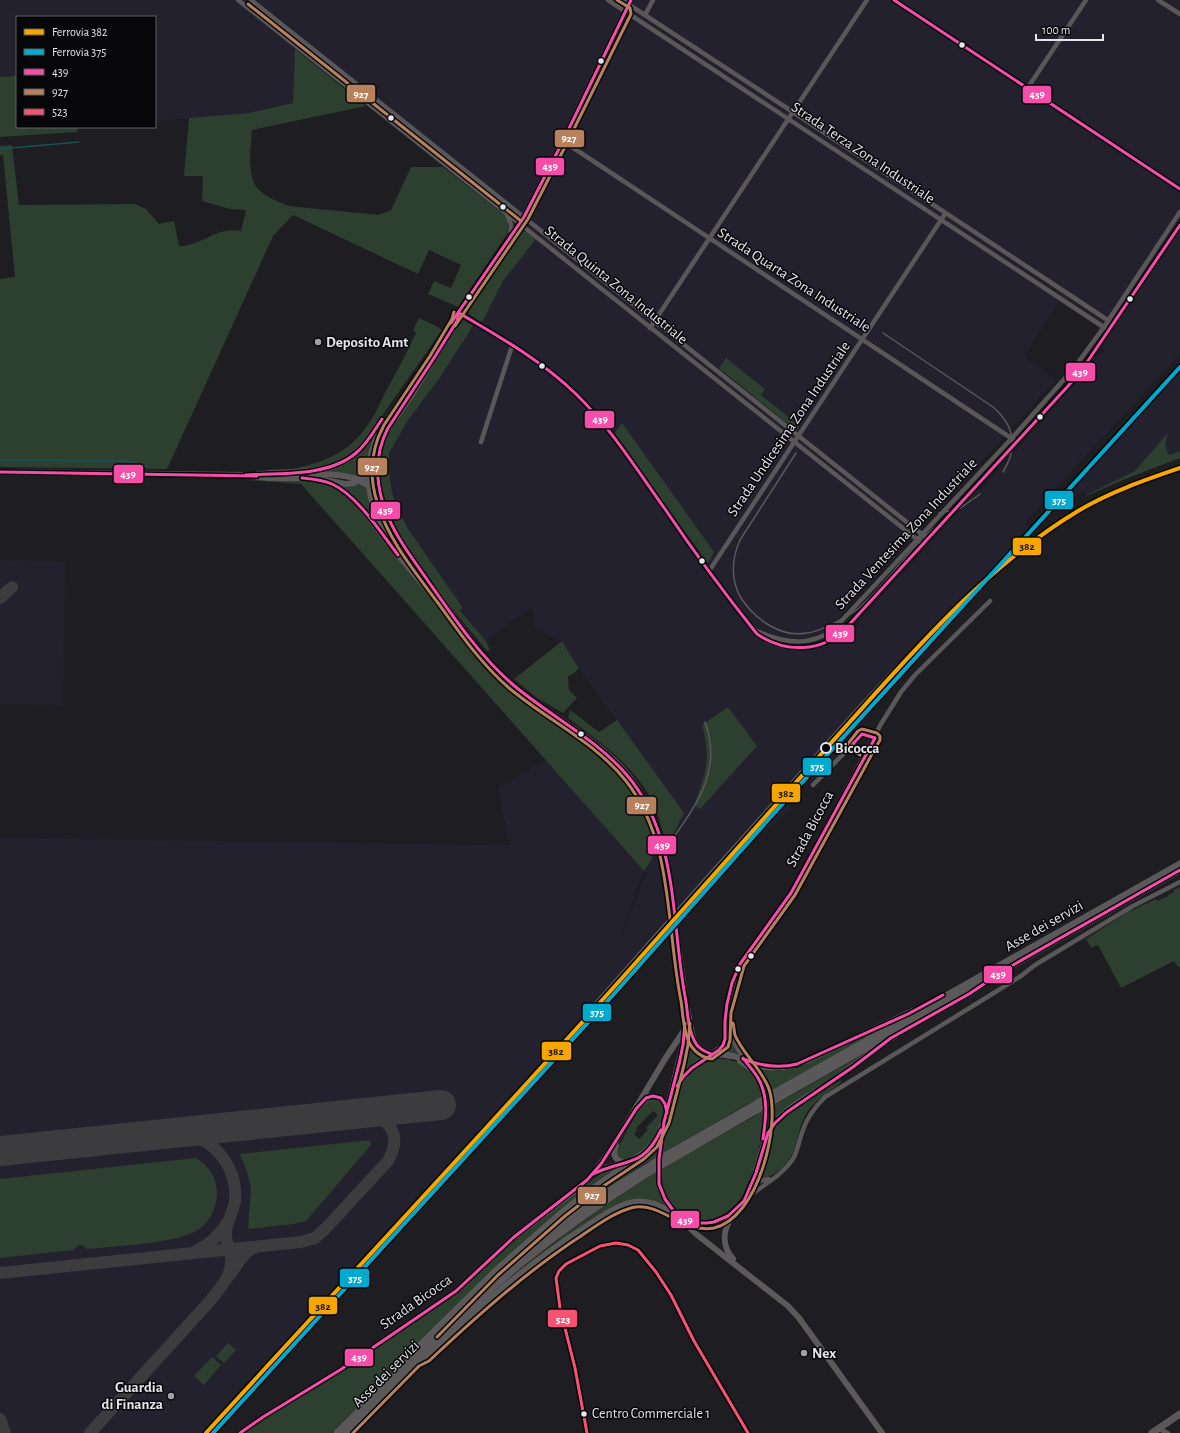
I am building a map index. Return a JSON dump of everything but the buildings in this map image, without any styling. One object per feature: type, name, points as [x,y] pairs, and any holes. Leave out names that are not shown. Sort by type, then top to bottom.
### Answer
[{"type":"main road","points":[[441,604],[387,534],[374,509],[369,486],[368,472],[371,455],[382,427],[418,375],[448,327],[460,313],[524,217],[564,141],[630,2]]},
{"type":"main road","points":[[245,475],[269,478],[323,480],[346,484],[359,481],[370,473],[386,431],[411,396],[449,335],[460,313]]},
{"type":"main road","points":[[0,472],[245,475],[316,471],[351,458],[361,448],[410,379],[426,360]]},
{"type":"main road","points":[[378,449],[378,477],[382,504]]},
{"type":"main road","points":[[268,473],[340,474],[359,481],[376,492],[396,533],[453,616],[493,665],[512,684],[593,743],[620,766],[640,792],[661,840]]},
{"type":"main road","points":[[323,480],[340,488],[356,502],[411,571],[453,616]]},
{"type":"main road","name":"Asse dei servizi","points":[[775,1096],[961,988],[1180,864]]},
{"type":"main road","name":"Asse dei servizi","points":[[775,1096],[1006,969],[1180,870]]},
{"type":"main road","points":[[677,938],[684,993],[691,1033],[694,1040],[700,1049],[711,1054],[744,1059],[762,1066],[774,1068],[789,1067],[797,1064],[902,1016],[940,996],[961,988]]},
{"type":"main road","points":[[762,1150],[772,1128],[787,1112],[853,1067],[887,1041],[969,994],[1006,969]]},
{"type":"main road","points":[[398,1372],[415,1350],[512,1256],[582,1196],[633,1161],[653,1144],[667,1113],[679,1064],[685,1029],[684,993]]},
{"type":"main road","points":[[593,1174],[625,1127],[665,1059],[685,1029]]},
{"type":"main road","points":[[670,1101],[681,1079],[687,1071],[703,1060],[718,1055]]},
{"type":"main road","points":[[416,1362],[426,1357],[482,1306],[526,1270],[571,1236],[615,1210],[629,1204],[645,1202],[657,1204],[679,1217],[693,1223],[707,1224],[721,1220],[734,1212],[744,1201],[756,1173],[762,1150],[766,1120],[766,1101],[762,1086],[750,1067],[728,1056]]},
{"type":"main road","points":[[636,1109],[646,1098],[653,1096],[663,1101],[666,1106],[667,1113]]},
{"type":"main road","points":[[651,1168],[775,1096]]},
{"type":"main road","points":[[664,1122],[659,1159],[659,1184],[665,1199],[679,1217],[696,1234],[744,1270],[788,1306],[800,1318],[882,1433]]},
{"type":"main road","points":[[624,1163],[616,1159],[613,1154],[625,1127]]},
{"type":"main road","points":[[593,1174],[602,1169],[633,1161]]},
{"type":"main road","name":"Asse dei servizi","points":[[346,1433],[416,1362],[517,1267],[588,1212],[651,1168]]},
{"type":"main road","name":"Asse dei servizi","points":[[337,1433],[467,1304],[520,1257],[585,1207],[651,1168]]},
{"type":"main road","name":"Strada Bicocca","points":[[240,1433],[263,1417],[340,1370],[456,1291],[514,1237],[581,1186],[593,1174]]},
{"type":"main road","points":[[738,1207],[725,1230],[725,1243],[728,1253],[744,1270]]},
{"type":"main road","points":[[1152,1433],[1180,1414]]},
{"type":"street","name":"Strada Quinta Zona Industriale","points":[[238,0],[923,544]]},
{"type":"street","name":"Strada Quinta Zona Industriale","points":[[251,0],[928,539]]},
{"type":"street","name":"Strada Terza Zona Industriale","points":[[608,0],[1110,331]]},
{"type":"street","name":"Strada Terza Zona Industriale","points":[[622,0],[630,2],[645,15],[686,43],[1114,324]]},
{"type":"street","points":[[645,15],[653,0]]},
{"type":"street","points":[[650,328],[867,0]]},
{"type":"street","points":[[894,0],[1180,189]]},
{"type":"street","points":[[1027,89],[1086,0]]},
{"type":"street","points":[[1158,0],[1180,14]]},
{"type":"street","points":[[681,49],[686,43]]},
{"type":"street","name":"Strada Quarta Zona Industriale","points":[[564,141],[709,239],[1017,442]]},
{"type":"street","points":[[857,164],[862,158]]},
{"type":"street","points":[[505,212],[510,221],[511,238]]},
{"type":"street","name":"Strada Ventesima Zona Industriale","points":[[754,630],[771,638],[799,642],[812,640],[826,635],[833,630],[1012,438],[1074,368],[1104,327],[1180,212]]},
{"type":"street","name":"Strada Undicesima Zona Industriale","points":[[709,571],[946,214]]},
{"type":"street","name":"Strada Ventesima Zona Industriale","points":[[754,630],[761,637],[775,644],[789,647],[808,647],[822,644],[835,638],[851,623],[1079,374],[1110,331],[1180,225]]},
{"type":"street","points":[[962,233],[966,227]]},
{"type":"street","points":[[1145,265],[1151,269]]},
{"type":"street","points":[[1050,292],[1054,286]]},
{"type":"street","points":[[1127,292],[1133,296]]},
{"type":"street","points":[[1086,315],[1090,309]]},
{"type":"street","points":[[460,313],[512,346],[554,376],[574,392],[589,407],[632,463],[709,571],[754,630]]},
{"type":"street","points":[[673,346],[678,340]]},
{"type":"street","points":[[481,442],[512,346]]},
{"type":"street","points":[[1048,397],[1054,401]]},
{"type":"street","points":[[992,458],[998,463]]},
{"type":"street","points":[[982,469],[987,474]]},
{"type":"street","points":[[862,496],[866,490]]},
{"type":"street","name":"Strada Bicocca","points":[[728,1005],[734,978],[740,964],[791,893],[875,738],[881,724],[901,692],[915,675],[990,601]]},
{"type":"street","points":[[856,607],[861,612]]},
{"type":"street","points":[[813,786],[862,734],[875,738]]},
{"type":"street","points":[[852,745],[867,753]]},
{"type":"street","points":[[744,1201],[787,1167],[794,1158],[808,1118],[815,1107],[825,1098],[1021,976],[1035,965],[1133,906],[1180,882]]},
{"type":"street","points":[[703,1060],[723,1045],[725,1040],[725,1019],[728,1005]]},
{"type":"street","points":[[728,1005],[728,1028],[730,1036],[750,1067]]},
{"type":"street","points":[[756,1173],[758,1180],[763,1182],[778,1175]]},
{"type":"street","points":[[1159,1429],[1168,1433]]},
{"type":"shaded area","points":[[0,0],[1180,0],[1180,354],[1026,521],[1035,536],[977,591],[921,650],[857,731],[858,732],[832,761],[831,760],[811,782],[804,777],[785,801],[792,809],[744,848],[657,946],[655,943],[596,1008],[598,1011],[208,1433],[0,1433],[0,838],[509,845],[498,787],[546,760],[644,871],[652,859],[652,843],[673,835],[683,813],[579,669],[562,641],[535,629],[532,607],[486,641],[460,611],[462,607],[407,527],[392,493],[389,470],[389,453],[398,435],[439,379],[473,326],[483,321],[503,281],[536,239],[296,49],[293,103],[249,113],[156,121],[156,16],[16,16],[16,76],[0,77]],"holes":[[[1059,302],[1096,326],[1104,351],[1098,355],[1086,371],[979,492],[977,490],[860,620],[855,630],[852,629],[841,639],[829,626],[1056,380],[1024,356]],[[702,725],[757,746],[694,805],[702,785],[707,761],[706,740]],[[645,871],[646,873],[619,941],[639,882]]]},
{"type":"shaded area","points":[[1180,369],[1180,451],[1151,463],[1086,495],[1083,491],[1049,512]]},
{"type":"shaded area","points":[[0,560],[65,561],[63,705],[0,704]]},
{"type":"green space","points":[[295,49],[366,106],[252,130],[250,161],[254,183],[258,189],[265,194],[276,201],[289,206],[379,215],[391,210],[411,167],[443,167],[506,216],[509,231],[458,307],[428,294],[434,281],[451,288],[461,265],[429,250],[418,274],[293,215],[273,236],[166,469],[0,467],[0,279],[15,277],[3,155],[0,155],[0,146],[12,145],[19,205],[135,204],[146,209],[159,224],[174,221],[179,246],[195,243],[224,231],[241,231],[246,210],[230,209],[202,201],[203,176],[184,176],[189,118],[249,113],[293,103]]},
{"type":"green space","points":[[16,76],[16,128],[79,128],[77,132],[0,137],[0,77]]},
{"type":"green space","points":[[521,231],[527,232],[536,239],[503,281],[483,321],[480,322],[469,314],[468,309]]},
{"type":"green space","points":[[419,318],[442,330],[363,443],[341,461],[315,469],[293,469],[319,462],[330,457],[340,452],[359,437],[375,413],[404,357],[416,333],[413,330]]},
{"type":"green space","points":[[463,320],[473,326],[439,379],[408,420],[389,453],[389,470],[392,493],[407,527],[462,607],[460,611],[486,641],[490,650],[487,651],[418,564],[403,539],[390,513],[382,488],[379,464],[382,447],[389,432],[456,327]]},
{"type":"green space","points":[[726,358],[765,389],[761,395],[798,425],[799,428],[797,430],[794,429],[719,368]]},
{"type":"green space","points":[[622,423],[714,552],[708,563],[614,434]]},
{"type":"green space","points":[[377,430],[369,452],[366,475],[358,479],[317,472],[338,466]]},
{"type":"green space","points":[[1168,433],[1166,439],[1167,452],[1169,455],[1180,451],[1180,458],[1086,496],[1135,471]]},
{"type":"green space","points":[[246,480],[324,482],[338,488],[354,502],[500,678],[516,692],[585,740],[617,767],[630,783],[643,803],[659,840],[652,843],[652,859],[644,871],[301,484]]},
{"type":"green space","points":[[359,482],[376,496],[414,565],[390,534],[385,535],[336,483]]},
{"type":"green space","points":[[562,641],[579,669],[568,677],[569,690],[577,698],[563,713],[537,698],[514,679]]},
{"type":"green space","points":[[728,707],[757,746],[700,809],[694,805],[702,784],[707,756],[705,736],[702,725]]},
{"type":"green space","points":[[570,710],[599,732],[617,720],[684,813],[673,835],[665,838],[653,803],[637,777],[616,756],[568,718]]},
{"type":"green space","points":[[1180,887],[1180,966],[1178,967],[1174,961],[1121,988],[1098,945],[1091,948],[1086,939],[1128,912],[1156,899],[1157,901],[1168,896],[1174,892],[1173,890]]},
{"type":"green space","points":[[877,1030],[776,1104],[869,1051],[778,1117],[767,1130],[769,1114],[768,1095],[762,1078],[754,1068],[777,1071],[800,1067]]},
{"type":"green space","points":[[729,1039],[739,1055],[722,1053],[726,1049]]},
{"type":"green space","points":[[691,1040],[699,1052],[705,1056],[690,1066],[682,1075],[687,1043]]},
{"type":"green space","points":[[726,1059],[740,1063],[740,1065],[741,1064],[744,1066],[752,1074],[758,1083],[762,1094],[763,1124],[753,1172],[739,1201],[730,1210],[720,1216],[708,1220],[702,1220],[683,1215],[669,1201],[670,1200],[662,1180],[661,1169],[667,1127],[675,1098],[680,1087],[692,1071],[712,1060]],"holes":[[[755,1100],[757,1115],[667,1165],[668,1150]]]},
{"type":"green space","points":[[841,1080],[841,1083],[826,1093],[809,1109],[800,1128],[795,1148],[788,1162],[776,1173],[763,1178],[761,1171],[766,1152],[777,1125],[791,1112]]},
{"type":"green space","points":[[653,1098],[661,1100],[664,1108],[656,1135],[649,1145],[629,1160],[619,1159],[616,1152],[631,1124],[644,1103],[648,1099]],"holes":[[[653,1111],[658,1115],[646,1128],[648,1130],[639,1139],[634,1134],[637,1130],[636,1128]]]},
{"type":"green space","points":[[659,1139],[656,1157],[656,1180],[668,1208],[631,1201],[514,1275],[580,1224],[649,1177],[649,1161],[576,1209],[507,1263],[580,1201],[646,1155]]},
{"type":"green space","points":[[370,1140],[371,1145],[306,1221],[293,1224],[248,1228],[251,1189],[247,1172],[240,1154]]},
{"type":"green space","points":[[196,1158],[205,1164],[214,1178],[217,1188],[217,1199],[214,1210],[208,1220],[196,1231],[159,1242],[87,1249],[82,1245],[79,1245],[73,1250],[0,1258],[0,1179]]},
{"type":"green space","points":[[620,1167],[584,1192],[425,1338],[332,1433],[244,1433],[343,1371],[438,1307],[456,1294],[519,1236],[603,1172]]},
{"type":"green space","points":[[228,1343],[236,1350],[224,1363],[216,1356]]},
{"type":"green space","points":[[212,1357],[221,1365],[204,1385],[194,1376]]},
{"type":"waterway","points":[[0,149],[79,142]]},
{"type":"waterway","points":[[0,460],[127,461],[149,467]]},
{"type":"taxiway","points":[[0,598],[12,587]]},
{"type":"taxiway","points":[[0,1273],[301,1242],[315,1238],[388,1161],[392,1152],[394,1144],[392,1130],[382,1120],[366,1113]]},
{"type":"taxiway","points":[[90,1433],[210,1301],[222,1286],[230,1270],[231,1258],[226,1231],[235,1201],[235,1189],[229,1167],[215,1149],[196,1137],[185,1134],[160,1134]]},
{"type":"taxiway","points":[[197,1250],[214,1239],[227,1223]]},
{"type":"taxiway","points":[[230,1275],[248,1251],[257,1247]]},
{"type":"taxiway","points":[[0,1419],[5,1433]]},
{"type":"runway","points":[[0,1151],[441,1105]]},
{"type":"tunnel","points":[[661,840],[667,864],[677,937]]},
{"type":"railway","points":[[883,333],[993,407],[1000,414],[1006,422],[1012,438],[1011,454],[1003,472]]},
{"type":"railway","points":[[796,453],[740,540],[735,554],[733,569],[737,591],[747,606],[761,620],[778,630],[787,633],[797,634],[815,631],[838,621],[856,610],[876,592],[931,531],[980,494]]},
{"type":"railway","points":[[939,513],[954,510]]},
{"type":"railway","points":[[591,1007],[854,711],[886,677],[937,628]]},
{"type":"railway","points":[[666,848],[686,819],[703,790],[708,774],[711,758],[710,740],[705,722]]},
{"type":"rail line","name":"375","points":[[213,1433],[613,995],[767,821],[1180,367]]},
{"type":"rail line","name":"382","points":[[206,1433],[520,1091],[887,680],[946,618],[1009,560],[1042,535],[1078,511],[1115,492],[1180,468]]},
{"type":"transit line","name":"927","points":[[455,326],[528,219],[567,143],[631,14],[630,8],[617,0]]},
{"type":"transit line","name":"439","points":[[451,323],[524,217],[563,141],[631,0]]},
{"type":"transit line","name":"439","points":[[894,0],[1180,189]]},
{"type":"transit line","name":"927","points":[[248,4],[521,221]]},
{"type":"transit line","name":"439","points":[[459,313],[505,340],[535,360],[576,394],[601,421],[634,464],[698,557],[757,634],[779,645],[803,648],[826,642],[846,628],[1079,374],[1180,225]]},
{"type":"transit line","name":"927","points":[[454,312],[452,319],[430,356],[384,425],[380,434],[374,453],[372,473],[374,492],[377,502],[388,530],[403,556],[463,637],[489,669],[524,700],[585,743],[614,767],[626,781],[642,805],[653,831],[661,858],[670,915],[676,973],[687,1037],[695,1051],[701,1056],[712,1059],[728,1047],[730,1040],[731,1013],[744,966],[795,895],[871,756]]},
{"type":"transit line","name":"439","points":[[459,313],[457,321],[388,428],[381,445],[378,463],[378,481],[385,511],[395,531],[413,560],[487,660],[525,695],[600,749],[626,774],[643,798],[656,824],[670,880],[690,1030],[695,1043],[703,1050],[711,1054]]},
{"type":"transit line","name":"439","points":[[245,475],[318,470],[345,461],[364,446],[382,419]]},
{"type":"transit line","name":"439","points":[[0,472],[257,476]]},
{"type":"transit line","name":"439","points":[[302,478],[332,484],[351,497],[360,506],[398,555]]},
{"type":"transit line","name":"927","points":[[860,755],[849,749],[847,745],[858,731],[862,729],[877,733],[880,736],[880,740],[872,754]]},
{"type":"transit line","name":"439","points":[[862,734],[875,738],[867,753],[852,745],[862,734]]},
{"type":"transit line","name":"439","points":[[677,1086],[692,1068],[719,1050],[723,1045],[725,1039],[727,1004],[732,983],[740,964],[791,893],[867,753]]},
{"type":"transit line","name":"439","points":[[685,1023],[683,1045],[679,1064],[664,1122],[659,1159],[659,1184],[665,1199],[678,1217],[693,1223],[707,1223],[714,1222],[728,1216],[744,1201],[756,1173],[768,1133],[775,1123],[787,1112],[853,1067],[891,1038],[969,994],[1006,969],[1180,870]]},
{"type":"transit line","name":"439","points":[[743,1059],[770,1066],[790,1066],[797,1064],[908,1014],[943,995]]},
{"type":"transit line","name":"927","points":[[437,1337],[498,1275],[565,1216],[605,1185],[644,1159],[657,1147],[669,1123],[684,1065],[690,1023]]},
{"type":"transit line","name":"927","points":[[353,1433],[419,1366],[429,1361],[502,1295],[541,1264],[611,1216],[624,1210],[642,1207],[661,1212],[681,1222],[702,1229],[714,1228],[729,1221],[743,1207],[754,1189],[762,1169],[772,1125],[772,1105],[766,1082],[738,1042],[733,1023]]},
{"type":"transit line","name":"439","points":[[743,1058],[755,1073],[764,1093],[766,1115],[763,1139]]},
{"type":"transit line","name":"439","points":[[240,1433],[263,1417],[340,1370],[456,1291],[514,1237],[587,1180],[601,1164],[636,1109],[646,1098],[653,1096],[661,1098],[665,1104],[667,1113]]},
{"type":"transit line","name":"439","points":[[593,1174],[640,1157],[647,1151],[661,1130]]},
{"type":"transit line","name":"523","points":[[587,1433],[575,1368],[560,1308],[556,1278],[559,1271],[566,1264],[600,1246],[616,1243],[628,1245],[638,1250],[656,1272],[671,1295],[694,1341],[748,1433]]},
{"type":"place","name":"Deposito Amt","points":[[318,342]]},
{"type":"place","name":"Bicocca","points":[[826,748]]},
{"type":"place","name":"Nex","points":[[804,1353]]},
{"type":"place","name":"Guardia di Finanza","points":[[171,1396]]},
{"type":"place","name":"Centro Commerciale 1","points":[[584,1414]]}]
